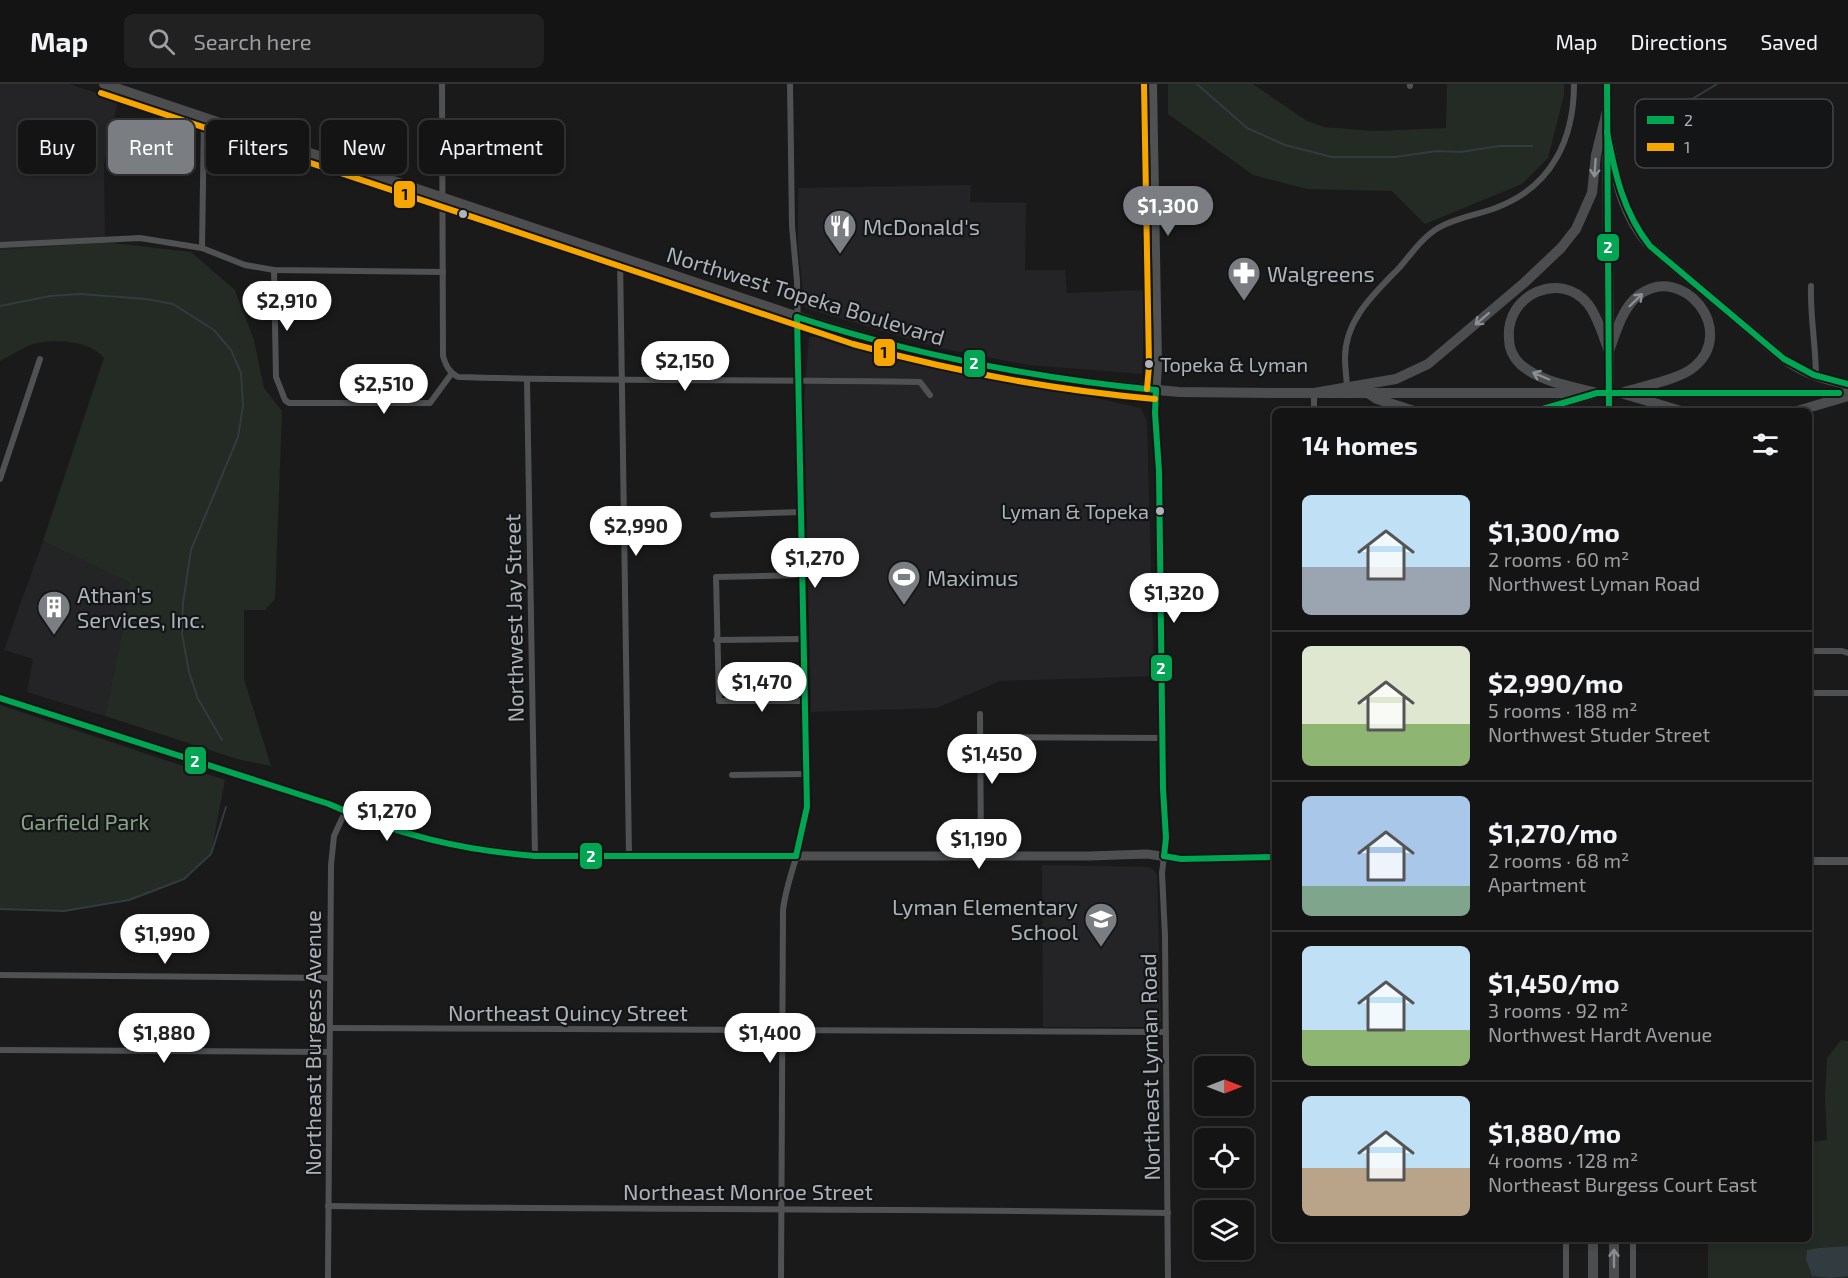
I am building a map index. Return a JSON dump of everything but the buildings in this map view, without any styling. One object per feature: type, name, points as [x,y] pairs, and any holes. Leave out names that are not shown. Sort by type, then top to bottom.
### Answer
[{"type":"main road","name":"Northwest Topeka Boulevard","points":[[104,84],[796,317],[906,350],[1043,378],[1156,390],[1314,393],[1347,390]]},
{"type":"main road","points":[[1607,84],[1609,408]]},
{"type":"main road","points":[[1347,390],[1396,379],[1428,364],[1524,283],[1561,248],[1576,229],[1590,200],[1595,178],[1596,155],[1607,111]]},
{"type":"main road","points":[[1607,132],[1623,203],[1634,226],[1650,246],[1784,359],[1805,373],[1848,384]]},
{"type":"main road","points":[[1609,351],[1627,308],[1640,294],[1648,291],[1665,288],[1680,290],[1693,297],[1707,314],[1710,323],[1709,343],[1697,365],[1682,375],[1621,393]]},
{"type":"main road","points":[[1597,393],[1539,376],[1518,363],[1509,343],[1509,323],[1515,309],[1525,297],[1546,289],[1564,290],[1578,295],[1587,304],[1609,351]]},
{"type":"main road","points":[[1347,390],[1368,393],[1848,395]]},
{"type":"main road","points":[[1368,393],[1377,399],[1405,408]]},
{"type":"main road","points":[[1546,408],[1597,393]]},
{"type":"main road","points":[[1621,393],[1671,408]]},
{"type":"main road","points":[[1807,408],[1848,395]]},
{"type":"main road","points":[[0,698],[329,804],[414,837],[470,848],[535,856],[1147,854],[1181,859],[1272,857]]},
{"type":"main road","points":[[1593,1242],[1593,1278]]},
{"type":"main road","points":[[1614,1242],[1614,1278]]},
{"type":"street","points":[[442,84],[443,356],[445,364],[458,377],[920,382],[930,395]]},
{"type":"street","points":[[781,1278],[783,910],[785,891],[806,818],[796,260],[792,226],[790,84]]},
{"type":"street","points":[[1153,84],[1158,366],[1155,413],[1159,471],[1166,838],[1164,856]]},
{"type":"street","points":[[1347,390],[1345,356],[1352,327],[1360,309],[1432,232],[1453,221],[1505,204],[1525,193],[1538,182],[1555,162],[1566,139],[1573,110],[1574,84]]},
{"type":"street","points":[[202,248],[204,117]]},
{"type":"street","points":[[0,245],[140,238],[202,248],[245,265],[274,270],[443,272]]},
{"type":"street","points":[[620,258],[629,856]]},
{"type":"street","points":[[274,270],[276,377],[285,400],[289,403],[430,403],[452,373]]},
{"type":"street","points":[[1811,286],[1810,306],[1816,350],[1816,377]]},
{"type":"street","points":[[0,479],[40,359]]},
{"type":"street","name":"Northwest Jay Street","points":[[527,379],[535,856]]},
{"type":"street","points":[[1314,393],[1314,408]]},
{"type":"street","points":[[712,515],[801,512]]},
{"type":"street","points":[[802,575],[716,577],[716,640],[719,701],[805,701]]},
{"type":"street","points":[[716,640],[803,639]]},
{"type":"street","points":[[1812,651],[1848,653]]},
{"type":"street","points":[[1812,693],[1848,693]]},
{"type":"street","points":[[980,714],[981,856]]},
{"type":"street","points":[[980,737],[1163,738]]},
{"type":"street","points":[[732,775],[806,774]]},
{"type":"street","name":"Northeast Burgess Avenue","points":[[328,1278],[331,859],[334,836],[345,812]]},
{"type":"street","name":"Northeast Lyman Road","points":[[1164,856],[1162,885],[1165,936],[1168,1278]]},
{"type":"street","points":[[1812,861],[1848,861]]},
{"type":"street","points":[[0,975],[330,978]]},
{"type":"street","name":"Northeast Quincy Street","points":[[330,1028],[1166,1032]]},
{"type":"street","points":[[0,1050],[329,1052]]},
{"type":"street","name":"Northeast Monroe Street","points":[[328,1206],[1168,1213]]},
{"type":"street","points":[[1566,1242],[1566,1278]]},
{"type":"street","points":[[1633,1242],[1634,1278]]},
{"type":"shaded area","points":[[0,84],[69,84],[118,100],[114,120],[108,120],[108,147],[104,166],[105,242],[0,250]]},
{"type":"shaded area","points":[[971,185],[970,202],[1026,203],[1025,270],[1065,270],[1067,293],[1146,290],[1142,374],[1029,365],[939,348],[805,308],[798,246],[798,188]]},
{"type":"shaded area","points":[[809,337],[821,337],[1141,408],[1147,422],[1154,676],[1000,681],[937,708],[811,712],[804,400]]},
{"type":"shaded area","points":[[43,541],[129,581],[123,628],[105,716],[27,692],[33,659],[4,650]]},
{"type":"shaded area","name":"Lyman Elementary School","points":[[1042,865],[1149,867],[1153,869],[1157,876],[1161,1020],[1159,1024],[1153,1027],[1043,1027]]},
{"type":"shaded area","points":[[1848,1246],[1848,1276],[1830,1278],[1812,1276],[1806,1259],[1807,1250]]},
{"type":"green space","points":[[1168,84],[1253,84],[1307,121],[1324,127],[1372,131],[1446,128],[1447,84],[1564,84],[1564,95],[1548,158],[1522,184],[1425,224],[1392,191],[1307,189],[1253,175],[1168,114]]},
{"type":"green space","points":[[105,242],[191,252],[235,290],[254,340],[264,388],[282,411],[275,599],[265,610],[244,610],[244,679],[271,766],[237,759],[105,716],[123,628],[129,582],[43,541],[104,358],[98,352],[83,345],[55,341],[33,344],[0,361],[0,250]]},
{"type":"green space","name":"Garfield Park","points":[[0,705],[225,780],[211,854],[184,879],[129,900],[64,911],[0,909]]},
{"type":"green space","points":[[1841,1040],[1848,1041],[1848,1278],[1708,1278],[1708,1242],[1812,1242],[1812,1142],[1827,1140],[1825,1098],[1827,1058]]},
{"type":"waterway","points":[[1197,84],[1247,128],[1285,145],[1332,157],[1395,157],[1437,151],[1461,152],[1499,146],[1532,146]]},
{"type":"waterway","points":[[1692,99],[1717,84]]},
{"type":"waterway","points":[[0,306],[50,296],[80,294],[146,299],[173,304],[214,330],[231,350],[241,373],[243,406],[238,437],[191,550],[183,603],[182,634],[189,672],[198,699],[222,740]]},
{"type":"waterway","points":[[0,909],[64,911],[129,900],[184,879],[211,854],[226,807]]},
{"type":"transit line","name":"1","points":[[1144,84],[1149,366],[1147,389]]},
{"type":"transit line","name":"2","points":[[1607,84],[1609,408]]},
{"type":"transit line","name":"1","points":[[101,93],[853,344],[927,363],[1002,378],[1155,399]]},
{"type":"transit line","name":"2","points":[[1607,132],[1621,192],[1633,220],[1650,246],[1784,359],[1814,375],[1848,384]]},
{"type":"transit line","name":"2","points":[[797,317],[885,343],[974,363],[1064,379],[1156,390]]},
{"type":"transit line","name":"2","points":[[796,856],[807,807],[797,317]]},
{"type":"transit line","name":"2","points":[[1156,390],[1163,789],[1166,838],[1164,856]]},
{"type":"transit line","name":"2","points":[[1546,408],[1597,393],[1839,393]]},
{"type":"transit line","name":"2","points":[[0,698],[329,804],[379,824],[455,845],[535,856],[796,856]]},
{"type":"transit line","name":"2","points":[[1164,856],[1181,859],[1272,857]]},
{"type":"place","name":"McDonald's","points":[[840,255]]},
{"type":"place","name":"Walgreens","points":[[1244,302]]},
{"type":"place","name":"Topeka & Lyman","points":[[1149,364]]},
{"type":"place","name":"Lyman & Topeka","points":[[1160,511]]},
{"type":"place","name":"Maximus","points":[[904,606]]},
{"type":"place","name":"Athan's Services, Inc.","points":[[54,636]]},
{"type":"place","name":"Lyman Elementary School","points":[[1101,948]]}]
